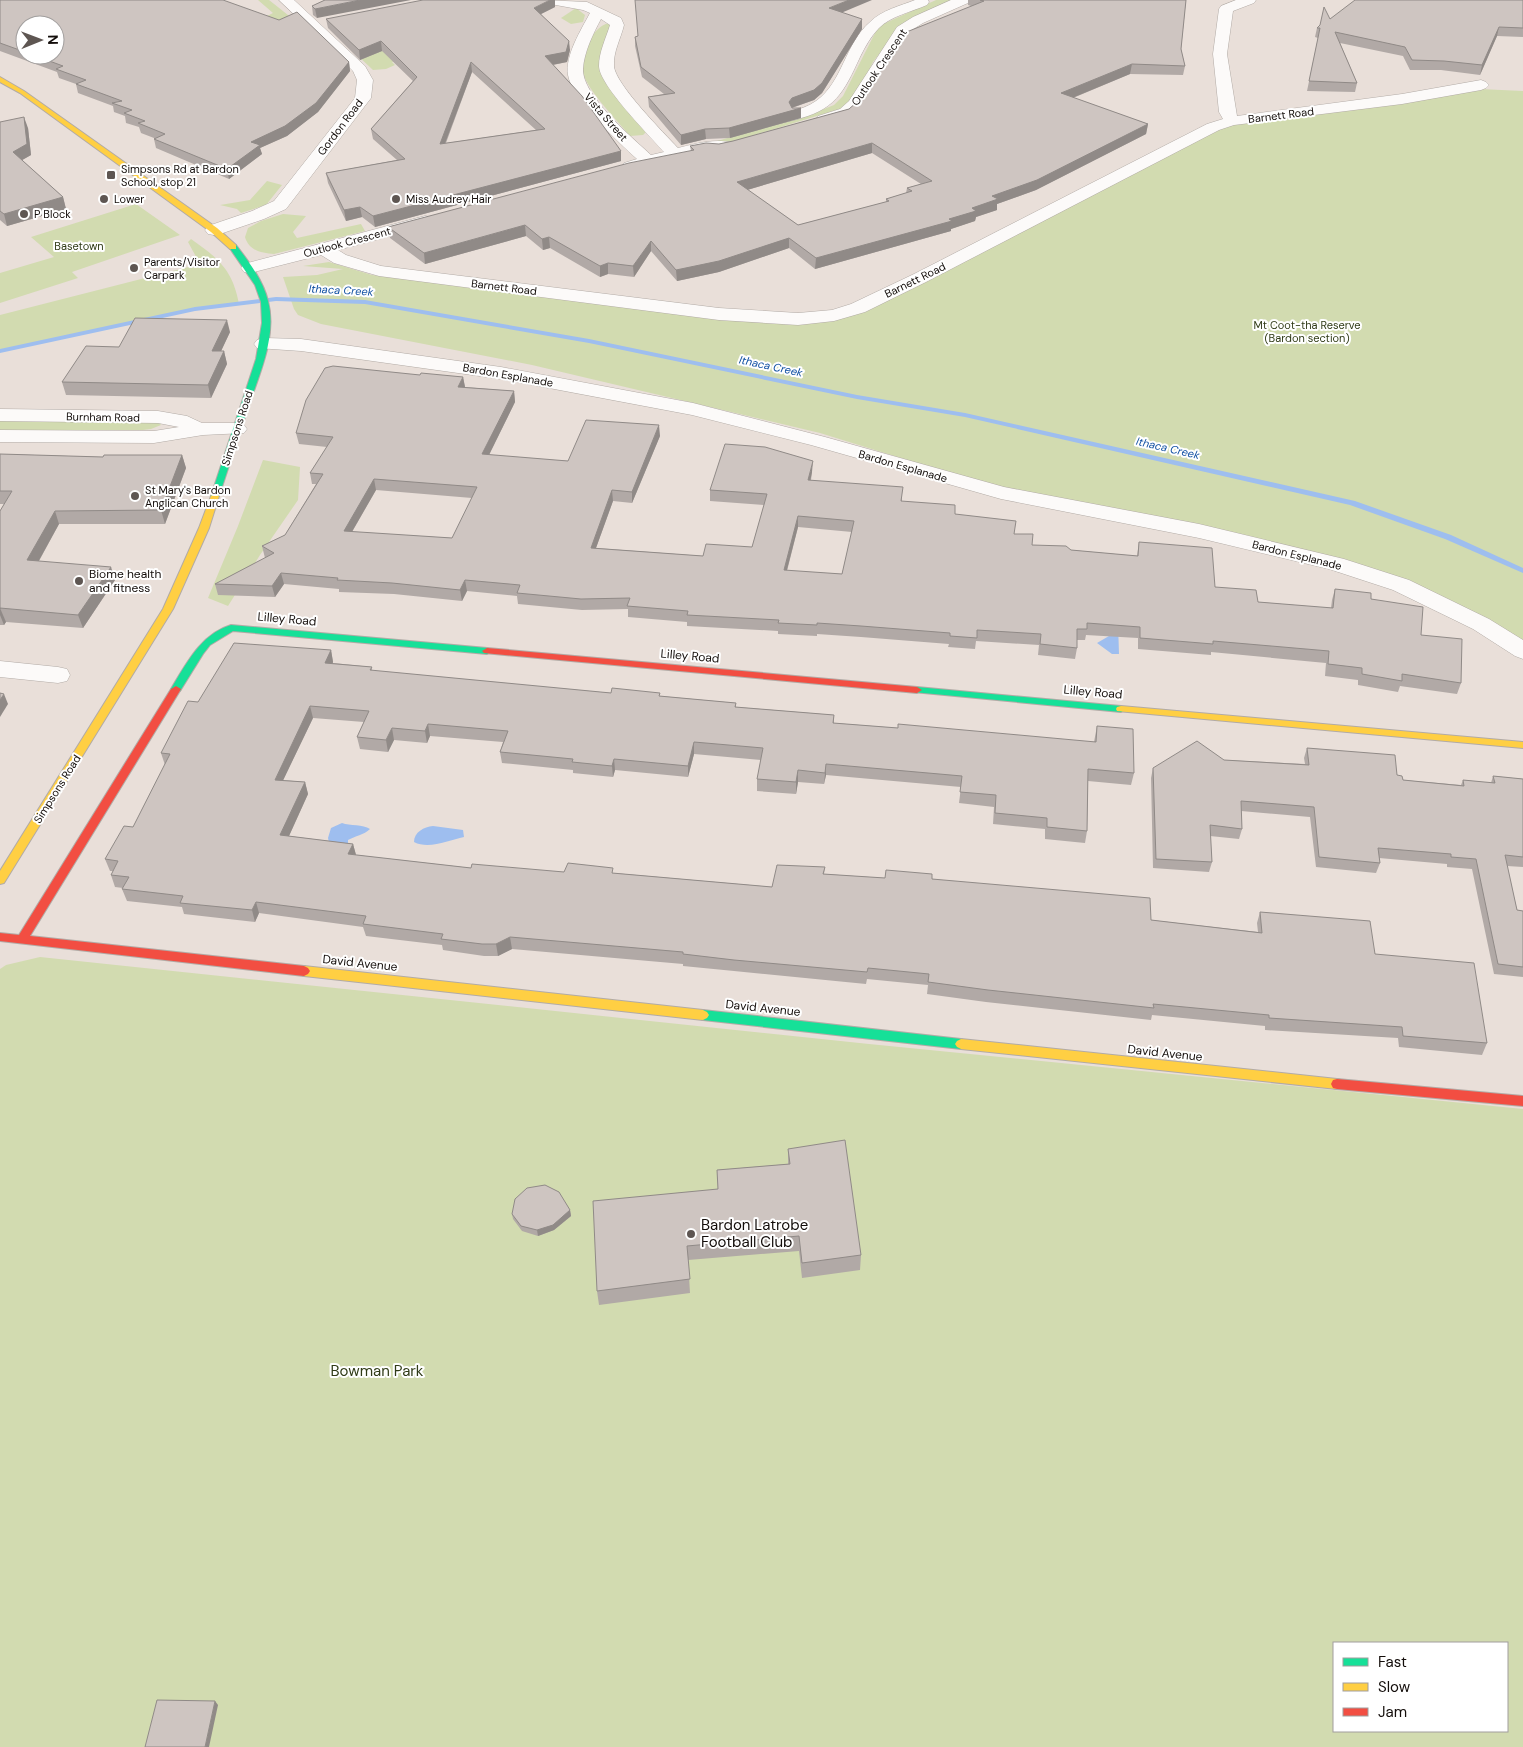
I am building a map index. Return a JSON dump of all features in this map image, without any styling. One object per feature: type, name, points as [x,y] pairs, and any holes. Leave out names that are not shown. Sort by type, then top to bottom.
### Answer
[{"type":"street","name":"Gordon Road","points":[[214,230],[278,206],[360,102],[365,84],[362,71],[286,0]]},
{"type":"street","points":[[550,0],[582,4],[617,23],[608,60],[608,74],[674,154]]},
{"type":"street","name":"Outlook Crescent","points":[[926,0],[884,19],[872,27],[835,90],[824,103],[756,131],[835,116],[850,109],[902,30],[918,20],[964,0]]},
{"type":"street","points":[[1232,121],[1227,112],[1220,54],[1226,9],[1249,0]]},
{"type":"street","name":"Vista Street","points":[[598,11],[579,54],[576,77],[594,104],[623,137],[648,161]]},
{"type":"street","points":[[314,25],[332,22]]},
{"type":"street","name":"Simpsons Road","points":[[0,79],[22,92],[214,230],[235,249],[250,268],[261,289],[266,310],[264,344],[237,430],[204,528],[168,609],[0,880]]},
{"type":"street","name":"Barnett Road","points":[[324,249],[337,258],[356,265],[398,273],[719,314],[798,319],[834,314],[858,308],[920,278],[1213,127],[1232,121],[1402,100],[1481,85]]},
{"type":"street","points":[[618,170],[706,146],[719,147],[737,136]]},
{"type":"street","name":"Outlook Crescent","points":[[250,268],[440,217]]},
{"type":"street","name":"Bardon Esplanade","points":[[264,344],[301,345],[501,373],[693,409],[818,441],[1000,493],[1199,532],[1336,564],[1401,585],[1481,624],[1523,651]]},
{"type":"street","name":"Burnham Road","points":[[0,415],[158,417],[180,420],[203,429]]},
{"type":"street","name":"Burnham Road","points":[[0,436],[154,437],[203,429],[237,430]]},
{"type":"street","name":"Lilley Road","points":[[22,939],[199,652],[207,643],[231,628],[1523,745]]},
{"type":"street","points":[[0,670],[58,675]]},
{"type":"street","name":"David Avenue","points":[[0,937],[1213,1072],[1523,1101]]},
{"type":"green space","points":[[258,0],[269,0],[293,19],[280,21],[263,18],[273,13]]},
{"type":"green space","points":[[936,0],[954,0],[898,30],[873,62],[862,85],[843,108],[728,143],[714,144],[717,141],[814,113],[834,105],[843,96],[876,31],[881,25]]},
{"type":"green space","points":[[576,8],[585,15],[583,22],[571,24],[561,18]]},
{"type":"green space","points":[[609,23],[611,26],[604,78],[646,132],[643,135],[630,136],[594,93],[584,75],[582,67],[591,38],[600,27]]},
{"type":"green space","points":[[383,48],[408,58],[392,62],[395,65],[386,69],[373,70],[356,54]]},
{"type":"green space","name":"Mt Coot-tha Reserve (Bardon section)","points":[[1480,89],[1523,91],[1523,646],[1408,583],[1004,490],[820,433],[532,365],[321,324],[298,315],[294,309],[283,277],[317,275],[343,269],[303,266],[329,262],[372,275],[819,320],[1231,124]]},
{"type":"green space","points":[[267,181],[282,185],[266,205],[241,213],[237,209],[220,205],[250,200]]},
{"type":"green space","name":"Basetown","points":[[136,204],[180,235],[72,272],[78,278],[0,303],[0,273],[54,257],[31,237]]},
{"type":"green space","points":[[283,214],[306,216],[293,232],[297,238],[361,224],[365,231],[274,254],[261,252],[247,242],[245,237],[248,228],[261,221]]},
{"type":"green space","points":[[191,239],[209,252],[223,266],[233,282],[239,304],[195,309],[0,351],[0,315],[200,264],[188,242]]},
{"type":"green space","points":[[0,418],[159,422],[161,425],[143,430],[0,430]]},
{"type":"green space","points":[[263,460],[300,467],[298,500],[228,606],[208,598]]},
{"type":"green space","name":"Bowman Park","points":[[40,957],[869,1044],[1523,1109],[1523,1747],[0,1747],[0,969],[6,965]]},
{"type":"water","points":[[1118,623],[1119,654],[1112,654],[1097,643],[1109,636]]},
{"type":"water","points":[[342,823],[364,826],[370,829],[348,840],[348,846],[330,847],[328,838],[331,828]]},
{"type":"water","points":[[433,826],[463,830],[464,837],[432,845],[414,842],[414,838],[420,831]]},
{"type":"building","points":[[0,0],[223,0],[279,20],[297,12],[349,62],[316,103],[285,126],[251,142],[260,145],[227,169],[154,139],[165,134],[138,123],[145,121],[124,113],[132,110],[112,103],[122,101],[76,84],[86,80],[56,69],[63,66],[60,65],[65,65],[65,15],[15,15],[15,48],[0,43]]},
{"type":"building","points":[[325,0],[360,0],[315,9],[312,6]]},
{"type":"building","points":[[423,0],[550,0],[534,8],[569,41],[566,52],[545,56],[582,96],[621,151],[373,216],[360,207],[344,210],[326,173],[405,159],[371,129],[417,77],[381,41],[359,50],[326,19]],"holes":[[[471,62],[545,129],[440,144]]]},
{"type":"building","points":[[635,0],[849,0],[829,8],[862,19],[822,83],[814,90],[792,98],[789,102],[792,108],[801,108],[729,128],[705,129],[681,135],[648,97],[675,93],[641,67],[635,37],[638,36]]},
{"type":"building","points":[[980,0],[1186,0],[1181,49],[1185,66],[1132,64],[1061,93],[1148,124],[1037,180],[992,196],[998,199],[972,208],[976,211],[949,219],[952,221],[816,258],[789,238],[719,261],[676,270],[651,241],[633,266],[608,263],[600,266],[549,237],[542,239],[525,225],[424,253],[388,227],[629,163],[694,150],[690,146],[733,141],[849,109],[866,94],[904,33],[984,1]],"holes":[[[872,143],[932,181],[907,188],[912,191],[886,199],[889,201],[798,225],[737,182]]]},
{"type":"building","points":[[1355,0],[1523,0],[1523,28],[1499,27],[1482,65],[1412,60],[1405,47],[1335,32],[1357,83],[1309,81],[1320,28],[1317,28],[1320,25],[1324,7],[1330,19]]},
{"type":"building","points":[[24,117],[27,144],[13,152],[63,197],[4,214],[0,211],[0,122]]},
{"type":"building","points":[[135,318],[227,320],[212,351],[224,351],[208,385],[62,382],[86,346],[119,347]]},
{"type":"building","points":[[333,366],[420,375],[421,373],[463,377],[458,387],[514,391],[482,454],[568,461],[586,420],[659,425],[632,492],[612,490],[591,548],[703,556],[706,544],[752,547],[767,494],[710,490],[725,444],[765,447],[813,461],[808,480],[903,487],[901,501],[955,505],[955,514],[1016,521],[1014,534],[1033,534],[1032,545],[1066,546],[1071,550],[1138,556],[1139,542],[1212,548],[1215,587],[1256,590],[1258,602],[1333,608],[1335,589],[1371,593],[1371,599],[1423,607],[1421,635],[1462,639],[1461,683],[1402,674],[1402,681],[1362,674],[1362,668],[1328,664],[1329,651],[1213,641],[1213,644],[1140,638],[1140,627],[1087,623],[1087,629],[1077,629],[1077,648],[1040,644],[1041,634],[977,630],[977,638],[950,636],[950,633],[817,623],[817,625],[778,623],[779,620],[687,615],[688,611],[627,606],[630,598],[581,599],[517,593],[520,585],[465,580],[460,590],[337,580],[338,578],[281,573],[272,586],[215,584],[274,553],[262,546],[285,535],[323,474],[310,473],[333,437],[296,433],[306,400],[325,368]],"holes":[[[374,479],[477,487],[452,538],[344,531]],[[798,516],[854,521],[842,574],[784,570]]]},
{"type":"building","points":[[0,454],[103,457],[104,455],[182,455],[161,510],[55,511],[27,560],[111,567],[78,615],[0,608],[0,511],[12,491],[0,491]]},
{"type":"building","points":[[234,643],[331,650],[325,663],[372,667],[370,670],[611,693],[612,688],[660,693],[659,696],[736,703],[735,707],[834,715],[833,723],[898,728],[898,724],[1096,742],[1097,726],[1133,729],[1134,773],[1088,769],[1087,831],[1047,827],[1047,818],[995,813],[996,795],[960,792],[962,776],[826,764],[825,773],[798,770],[796,782],[757,779],[763,748],[694,742],[688,766],[614,759],[612,766],[572,762],[573,759],[500,752],[508,731],[428,724],[425,731],[392,728],[386,740],[357,737],[369,711],[310,706],[275,780],[305,782],[280,835],[353,844],[348,854],[471,868],[472,864],[564,872],[568,863],[613,868],[612,873],[772,887],[777,865],[825,867],[823,874],[885,878],[886,870],[932,874],[932,879],[1150,898],[1151,920],[1262,933],[1260,912],[1370,921],[1375,954],[1474,963],[1487,1043],[1403,1036],[1402,1027],[1269,1018],[1269,1015],[1153,1004],[1154,1008],[988,990],[928,982],[929,974],[868,968],[867,972],[734,960],[683,954],[683,952],[510,937],[496,944],[482,944],[441,939],[443,934],[363,924],[366,916],[256,902],[252,910],[180,903],[183,896],[122,889],[129,877],[111,875],[118,861],[105,859],[124,826],[133,827],[170,754],[161,753],[188,701],[198,702]]},
{"type":"building","points":[[1197,741],[1224,760],[1309,765],[1307,748],[1395,755],[1397,775],[1402,776],[1403,780],[1464,786],[1463,780],[1495,783],[1493,776],[1523,779],[1523,857],[1505,855],[1517,910],[1523,911],[1523,967],[1498,964],[1476,859],[1451,857],[1451,854],[1378,848],[1380,863],[1319,857],[1314,807],[1241,801],[1242,829],[1210,825],[1212,862],[1156,859],[1153,768]]},
{"type":"building","points":[[845,1140],[861,1255],[802,1263],[799,1236],[687,1246],[690,1279],[597,1291],[593,1201],[718,1189],[717,1170],[790,1164],[788,1149]]},
{"type":"building","points":[[545,1185],[559,1192],[570,1210],[553,1225],[537,1230],[521,1226],[512,1214],[515,1199],[527,1188]]},
{"type":"building","points":[[157,1700],[215,1701],[205,1747],[145,1747]]},
{"type":"waterway","name":"Ithaca Creek","points":[[0,351],[195,309],[276,299],[365,302],[589,341],[857,397],[965,415],[1352,503],[1448,537],[1523,571]]},
{"type":"traffic: fast","points":[[215,496],[260,359],[266,323],[265,302],[259,285],[250,269],[233,247]]},
{"type":"traffic: fast","points":[[176,689],[199,652],[207,643],[231,628],[487,651]]},
{"type":"traffic: fast","points":[[917,690],[1121,709]]},
{"type":"traffic: fast","points":[[703,1015],[961,1044]]},
{"type":"traffic: slow","points":[[0,79],[22,92],[214,230],[233,247]]},
{"type":"traffic: slow","points":[[0,880],[168,609],[204,528],[215,496]]},
{"type":"traffic: slow","points":[[1121,709],[1523,745]]},
{"type":"traffic: slow","points":[[304,971],[703,1015]]},
{"type":"traffic: slow","points":[[961,1044],[1337,1084]]},
{"type":"traffic: jam","points":[[487,651],[917,690]]},
{"type":"traffic: jam","points":[[22,939],[176,689]]},
{"type":"traffic: jam","points":[[0,937],[304,971]]},
{"type":"traffic: jam","points":[[1337,1084],[1523,1101]]},
{"type":"place","name":"Simpsons Rd at Bardon School, stop 21","points":[[111,175]]},
{"type":"place","name":"Lower","points":[[104,199]]},
{"type":"place","name":"Miss Audrey Hair","points":[[396,199]]},
{"type":"place","name":"P Block","points":[[24,214]]},
{"type":"place","name":"Parents/Visitor Carpark","points":[[134,268]]},
{"type":"place","name":"St Mary's Bardon Anglican Church","points":[[135,496]]},
{"type":"place","name":"Biome health and fitness","points":[[79,581]]},
{"type":"place","name":"Bardon Latrobe Football Club","points":[[691,1234]]}]
